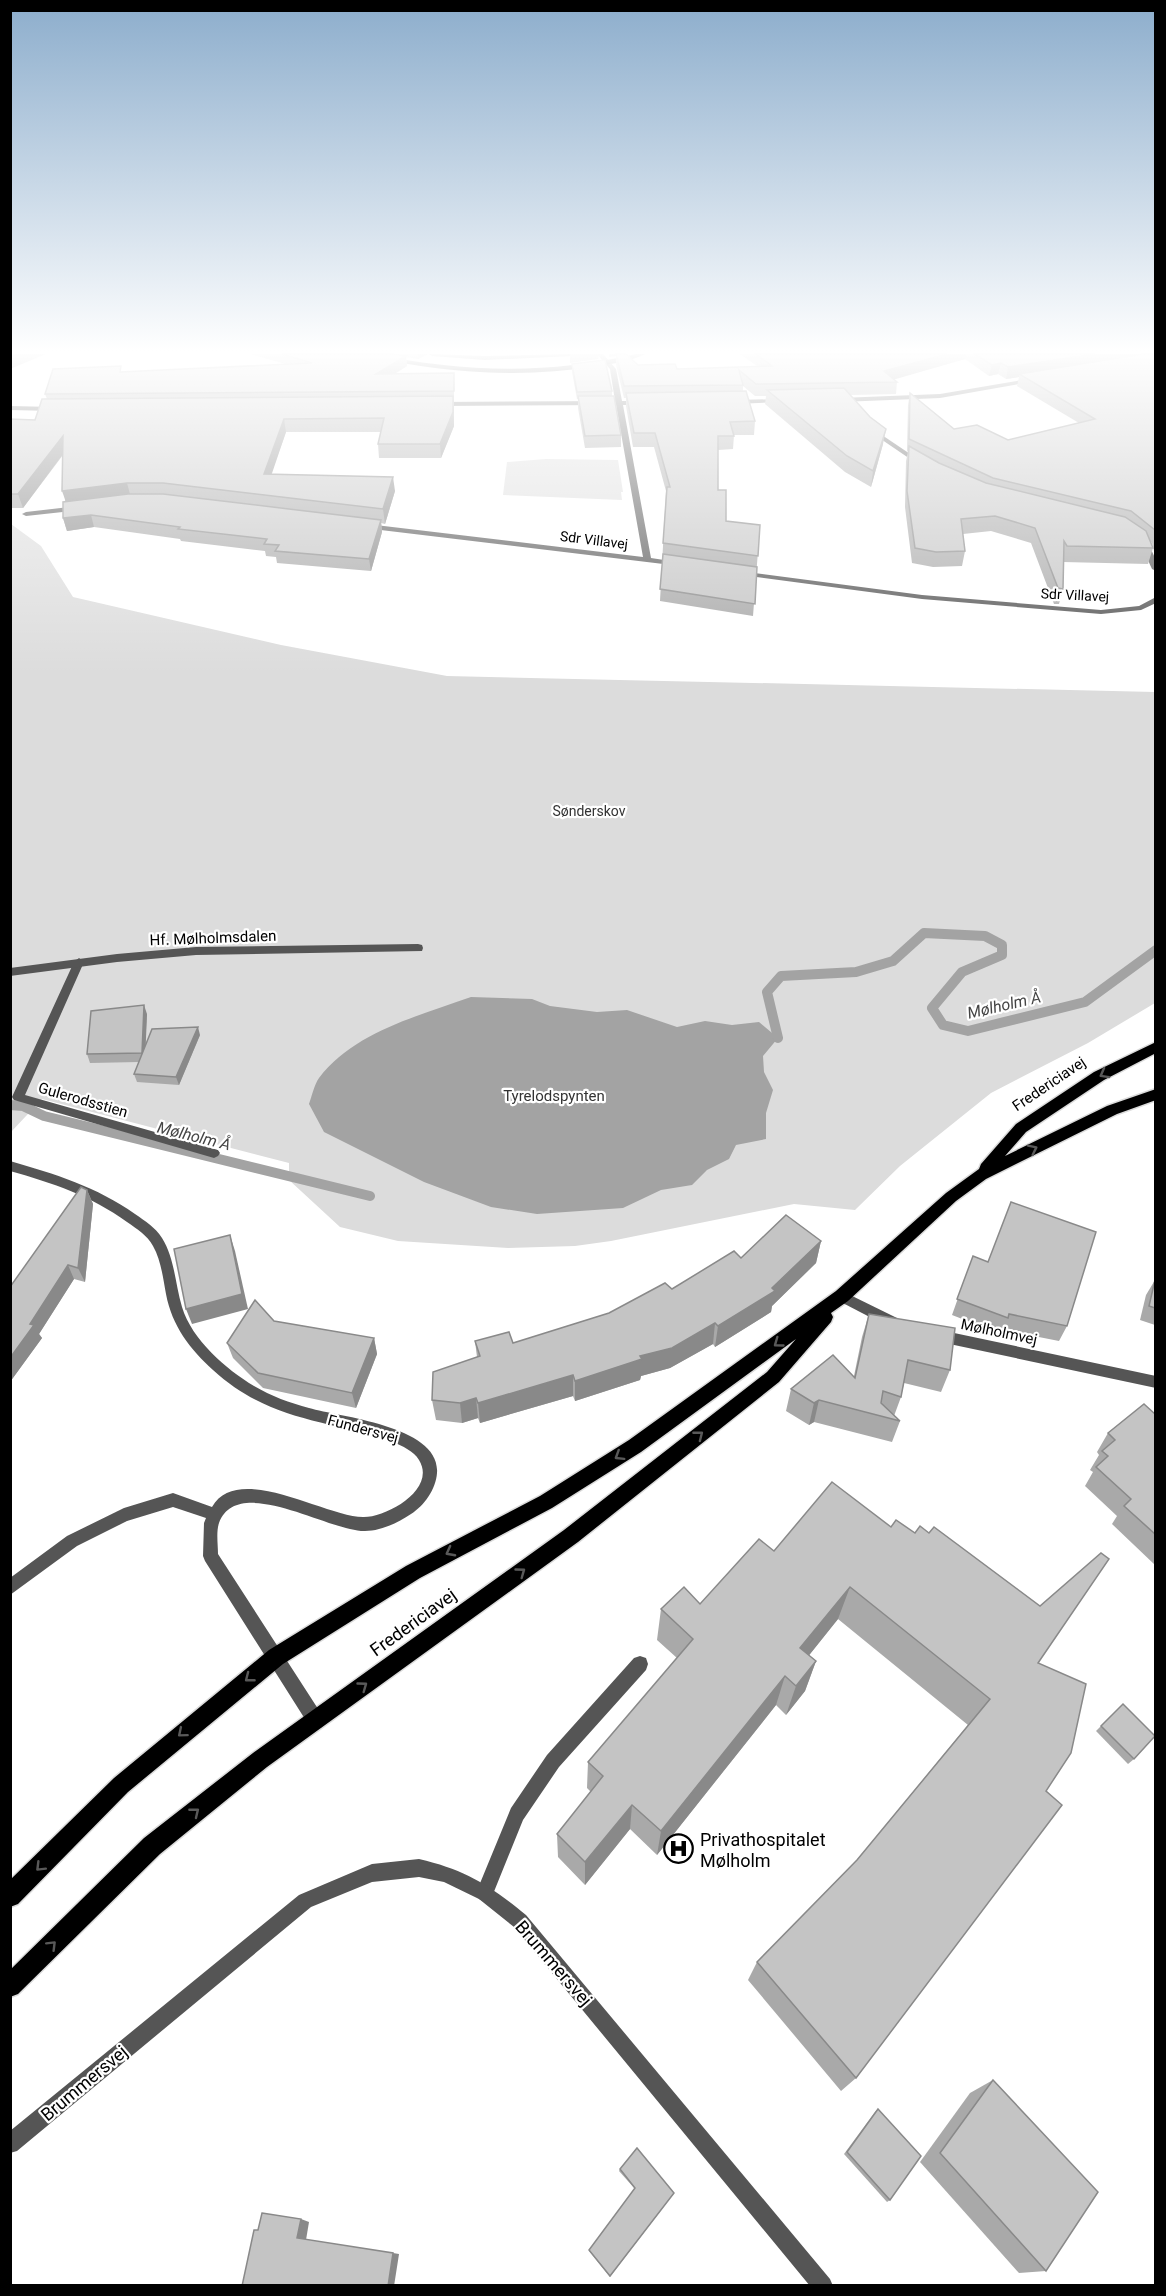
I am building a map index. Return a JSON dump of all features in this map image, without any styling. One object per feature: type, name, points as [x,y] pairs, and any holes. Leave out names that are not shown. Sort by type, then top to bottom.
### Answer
[{"type":"main road","name":"Fredericiavej","points":[[981,1175],[1021,1128],[1099,1076],[1155,1047]]},
{"type":"main road","name":"Fredericiavej","points":[[10,1896],[121,1785],[276,1657],[413,1572],[546,1502],[635,1446],[842,1296],[951,1197],[981,1175],[1112,1110],[1155,1094]]},
{"type":"main road","name":"Fredericiavej","points":[[10,1986],[152,1846],[260,1760],[571,1536],[773,1377],[842,1296]]},
{"type":"street","points":[[630,461],[647,560]]},
{"type":"street","points":[[916,461],[930,469]]},
{"type":"street","points":[[26,514],[85,508]]},
{"type":"street","name":"Sdr Villavej","points":[[354,525],[681,564]]},
{"type":"street","points":[[1136,535],[1146,544],[1155,569]]},
{"type":"street","name":"Sdr Villavej","points":[[727,571],[922,597],[1101,612],[1141,608],[1155,599]]},
{"type":"street","name":"Hf. Mølholmsdalen","points":[[10,972],[79,962],[196,951],[418,948]]},
{"type":"street","name":"Gulerodsstien","points":[[79,962],[18,1097],[213,1153]]},
{"type":"street","name":"Fundersvej","points":[[10,1166],[77,1185],[120,1209],[153,1234],[169,1271],[178,1316],[206,1356],[250,1391],[308,1414],[393,1434],[418,1447],[426,1456],[430,1469],[428,1481],[411,1509],[362,1525],[263,1496],[242,1496],[225,1501],[213,1514]]},
{"type":"street","points":[[842,1296],[904,1328]]},
{"type":"street","name":"Mølholmvej","points":[[927,1333],[1155,1382]]},
{"type":"street","points":[[10,1588],[72,1541],[124,1515],[173,1500],[213,1514],[208,1529],[210,1556],[315,1721]]},
{"type":"street","points":[[485,1893],[517,1814],[553,1761],[640,1664]]},
{"type":"street","name":"Brummersvej","points":[[10,2144],[305,1901],[372,1874],[419,1868],[446,1874],[485,1893],[520,1921],[823,2286]]},
{"type":"green space","points":[[618,461],[622,500],[503,495],[507,462]]},
{"type":"green space","points":[[11,524],[41,546],[73,597],[281,645],[447,676],[1155,692],[1155,1003],[1088,1043],[991,1093],[900,1166],[855,1210],[794,1204],[611,1241],[575,1246],[508,1248],[398,1241],[340,1227],[289,1180],[289,1163],[42,1099],[11,1132]]},
{"type":"shaded area","points":[[471,997],[532,999],[550,1006],[597,1012],[627,1010],[677,1027],[705,1021],[732,1025],[759,1022],[778,1038],[763,1056],[764,1072],[773,1090],[766,1113],[766,1139],[736,1145],[729,1159],[707,1170],[692,1185],[661,1190],[623,1208],[537,1214],[491,1207],[424,1182],[324,1132],[309,1104],[317,1081],[333,1062],[368,1037],[388,1027]]},
{"type":"building","points":[[10,461],[43,461],[18,494],[10,494]]},
{"type":"building","points":[[63,461],[269,461],[264,474],[393,477],[383,509],[163,483],[127,483],[62,491]]},
{"type":"building","points":[[663,461],[718,461],[718,490],[726,490],[726,521],[760,525],[758,556],[663,543],[667,487],[670,487]]},
{"type":"building","points":[[856,461],[876,461],[873,471]]},
{"type":"building","points":[[908,461],[936,461],[986,483],[1125,517],[1146,531],[1153,548],[1067,546],[1064,541],[1063,589],[1058,588],[1035,528],[995,516],[961,519],[965,551],[936,552],[915,548],[907,491]]},
{"type":"building","points":[[957,461],[1155,461],[1155,530],[1131,511],[993,478]]},
{"type":"building","points":[[128,494],[163,494],[381,520],[369,559],[275,551],[279,545],[264,544],[267,539],[178,529],[180,527],[91,515],[63,518],[63,502]]},
{"type":"building","points":[[663,554],[757,567],[755,604],[660,589]]},
{"type":"building","points":[[144,1005],[142,1053],[87,1054],[91,1011]]},
{"type":"building","points":[[198,1027],[176,1077],[134,1074],[152,1029]]},
{"type":"building","points":[[81,1187],[87,1190],[78,1268],[68,1265],[30,1324],[34,1325],[10,1358],[10,1287]]},
{"type":"building","points":[[1011,1202],[1096,1232],[1067,1326],[1009,1314],[1008,1318],[957,1299],[973,1256],[988,1262]]},
{"type":"building","points":[[786,1215],[821,1241],[772,1288],[775,1291],[718,1326],[715,1323],[672,1348],[640,1356],[642,1359],[575,1381],[573,1375],[478,1403],[476,1398],[460,1403],[432,1400],[433,1372],[480,1356],[475,1341],[509,1332],[513,1343],[609,1313],[665,1283],[672,1289],[734,1251],[741,1258]]},
{"type":"building","points":[[230,1235],[242,1294],[186,1309],[174,1249]]},
{"type":"building","points":[[1155,1280],[1155,1308],[1149,1306]]},
{"type":"building","points":[[255,1300],[274,1321],[374,1338],[352,1393],[258,1373],[227,1343]]},
{"type":"building","points":[[869,1314],[955,1328],[950,1370],[908,1360],[901,1397],[883,1391],[881,1403],[900,1421],[819,1400],[814,1403],[791,1389],[833,1355],[855,1378]]},
{"type":"building","points":[[1144,1404],[1155,1414],[1155,1534],[1124,1506],[1131,1499],[1096,1467],[1108,1456],[1102,1451],[1115,1440],[1108,1433]]},
{"type":"building","points":[[832,1482],[891,1527],[896,1520],[915,1533],[920,1526],[929,1533],[934,1527],[1040,1606],[1101,1553],[1109,1559],[1038,1663],[1086,1684],[1071,1753],[1046,1791],[1062,1805],[856,2078],[757,1962],[857,1860],[990,1699],[850,1587],[800,1648],[816,1661],[796,1686],[785,1676],[661,1831],[632,1805],[585,1862],[557,1834],[603,1776],[588,1762],[693,1639],[661,1609],[684,1587],[700,1604],[759,1539],[774,1551]]},
{"type":"building","points":[[1123,1704],[1155,1736],[1134,1759],[1101,1726]]},
{"type":"building","points":[[993,2080],[1098,2192],[1046,2271],[940,2153]]},
{"type":"building","points":[[878,2109],[921,2156],[890,2200],[847,2152]]},
{"type":"building","points":[[637,2148],[674,2193],[610,2276],[589,2250],[635,2188],[620,2169]]},
{"type":"building","points":[[262,2213],[301,2219],[297,2238],[393,2253],[388,2286],[242,2286],[254,2230],[258,2230]]},
{"type":"waterway","name":"Mølholm Å","points":[[778,1038],[767,992],[781,976],[856,972],[893,961],[924,933],[985,936],[1002,945],[1002,955],[962,972],[932,1008],[943,1025],[968,1031],[1085,1002],[1156,950]]},
{"type":"waterway","name":"Mølholm Å","points":[[10,1105],[23,1106],[44,1116],[370,1196]]},
{"type":"place","name":"Privathospitalet Mølholm","points":[[679,1849]]},
{"type":"park label","name":"Sønderskov","points":[[589,811]]},
{"type":"park label","name":"Tyrelodspynten","points":[[554,1096]]}]
